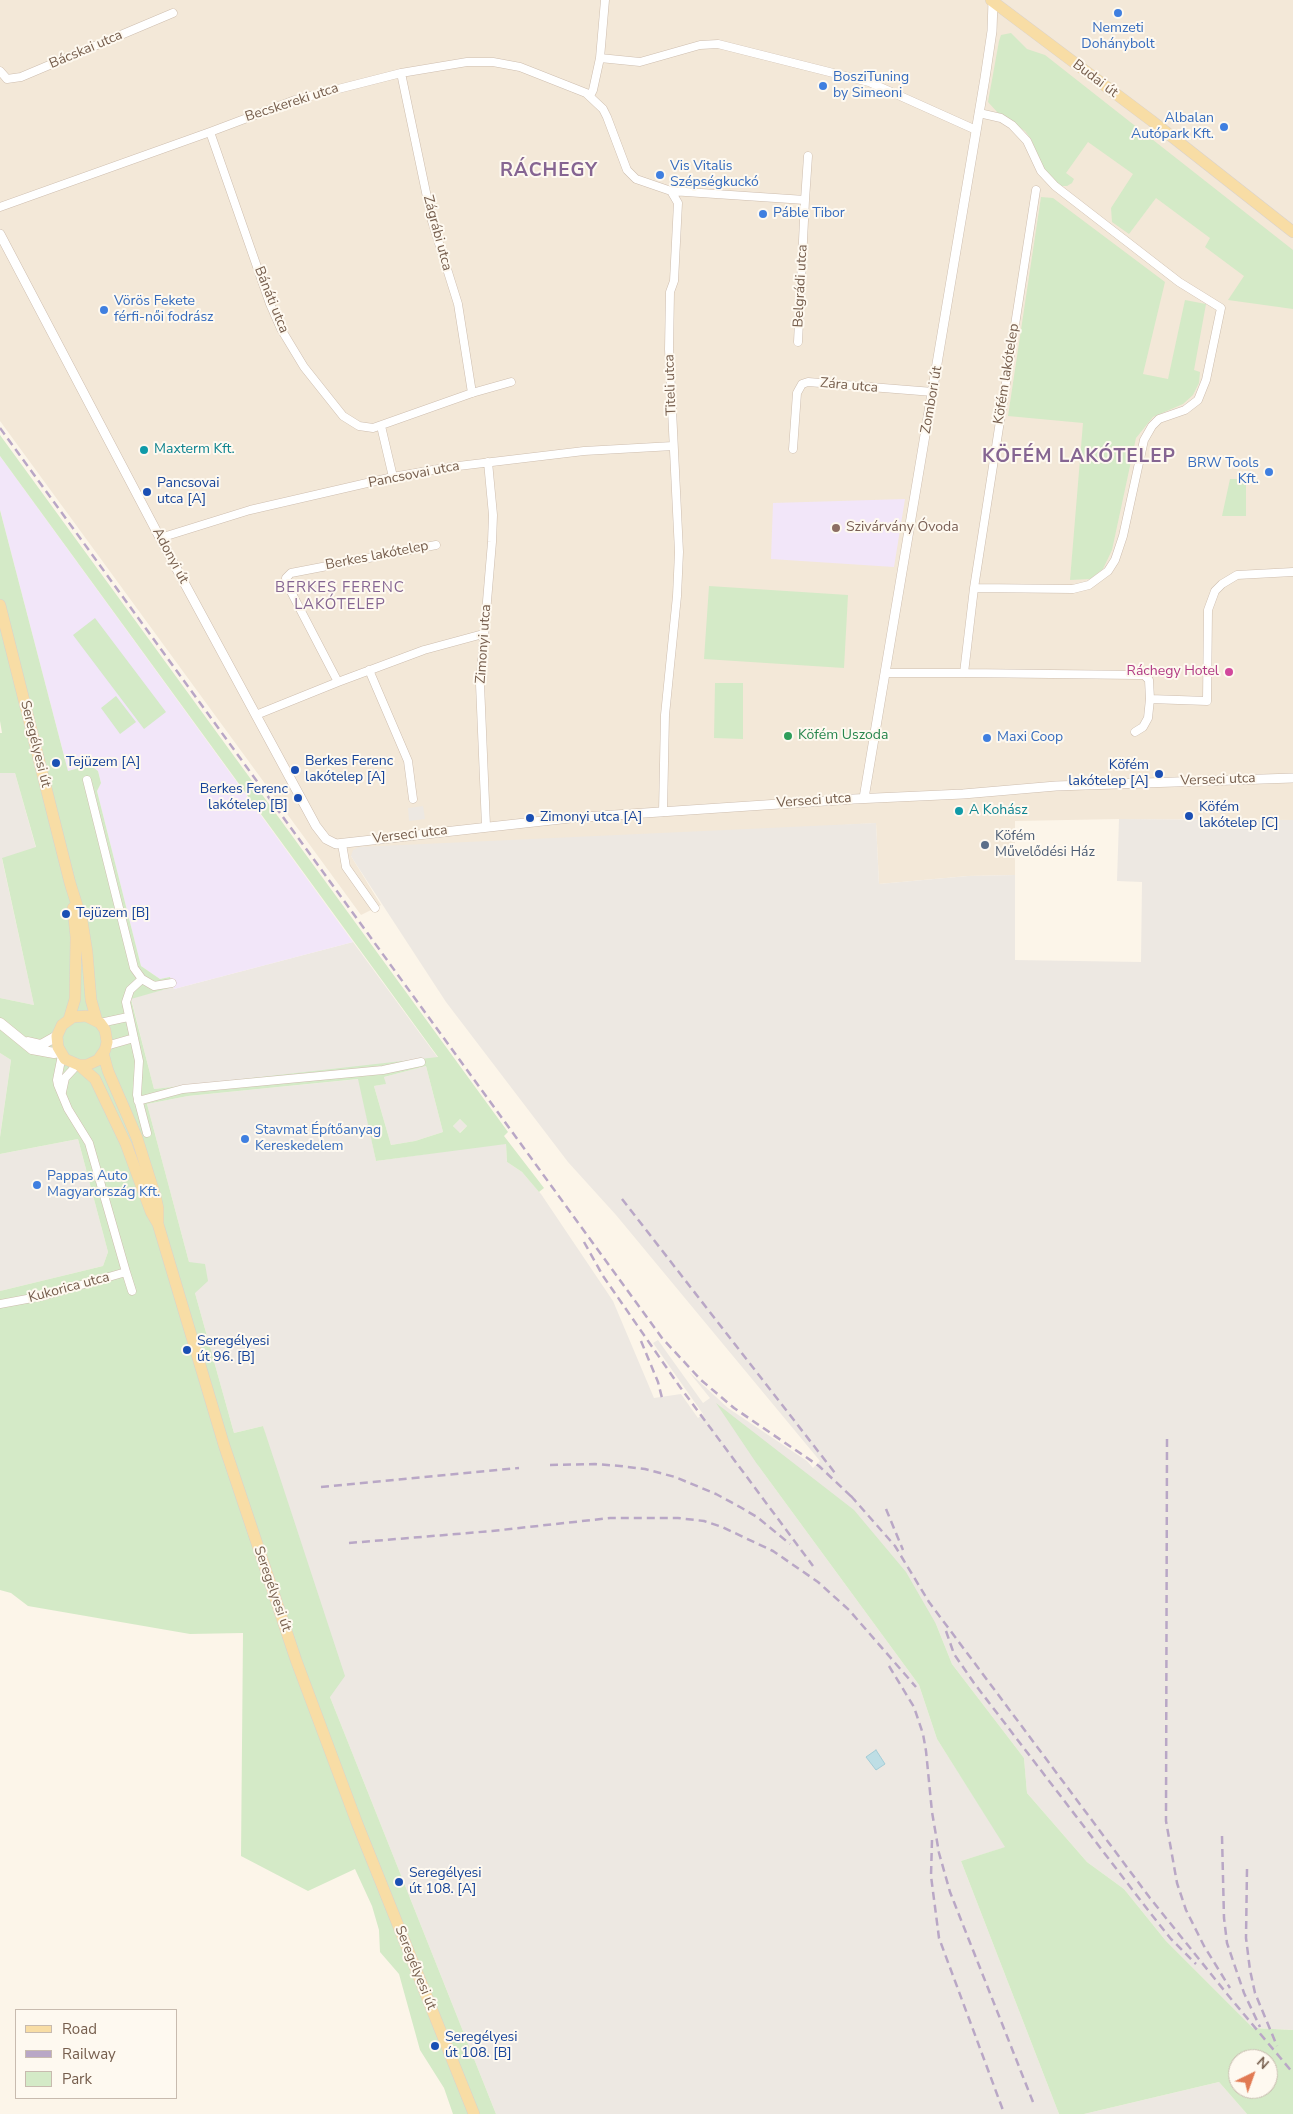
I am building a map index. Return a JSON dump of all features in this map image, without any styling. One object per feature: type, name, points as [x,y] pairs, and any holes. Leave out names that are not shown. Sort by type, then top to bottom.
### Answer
[{"type":"main road","name":"Budai út","points":[[992,0],[1152,121],[1293,232]]},
{"type":"main road","name":"Seregélyesi út","points":[[0,605],[70,884],[82,921],[91,1000],[99,1022],[106,1034],[105,1050],[108,1071],[132,1125],[158,1208],[158,1224]]},
{"type":"main road","name":"Seregélyesi út","points":[[58,1036],[62,1025],[69,1019],[75,999],[76,937],[70,884]]},
{"type":"main road","points":[[69,1019],[86,1016],[99,1022]]},
{"type":"main road","points":[[0,1023],[36,1051],[61,1054],[58,1036],[41,1045],[23,1040]]},
{"type":"main road","points":[[78,1065],[95,1062],[105,1050]]},
{"type":"main road","name":"Seregélyesi út","points":[[61,1054],[69,1062],[78,1065],[95,1079],[126,1144],[151,1212],[158,1224],[224,1445],[299,1668],[357,1824],[474,2114]]},
{"type":"street","points":[[605,0],[600,58],[590,96],[603,109],[627,170],[636,179],[671,191],[805,200]]},
{"type":"street","name":"Zombori út","points":[[864,798],[979,113],[992,31],[992,0]]},
{"type":"street","name":"Bácskai utca","points":[[0,71],[8,78],[21,77],[173,13]]},
{"type":"street","points":[[600,58],[640,62],[700,45],[718,44],[869,82],[976,130]]},
{"type":"street","name":"Becskereki utca","points":[[0,207],[295,100],[402,73],[467,62],[493,62],[520,67],[541,74],[590,96]]},
{"type":"street","name":"Zágrábi utca","points":[[402,73],[432,221],[460,314],[472,393]]},
{"type":"street","points":[[974,588],[1073,589],[1089,585],[1108,571],[1115,560],[1123,536],[1144,440],[1159,419],[1185,410],[1192,406],[1200,396],[1206,380],[1221,308],[1179,282],[1049,181],[1041,171],[1027,141],[1012,125],[1001,118],[979,113]]},
{"type":"street","name":"Bánáti utca","points":[[210,132],[270,304],[293,350],[319,388],[342,416],[359,426],[373,428],[472,393],[511,382]]},
{"type":"street","name":"Belgrádi utca","points":[[798,342],[808,156]]},
{"type":"street","name":"Köfém lakótelep","points":[[964,673],[974,588],[1036,190]]},
{"type":"street","name":"Titeli utca","points":[[663,812],[665,715],[676,596],[678,552],[678,518],[669,349],[670,292],[674,281],[678,203],[671,191]]},
{"type":"street","name":"Adonyi út","points":[[0,234],[160,538],[316,826],[326,839],[339,844]]},
{"type":"street","name":"Zára utca","points":[[793,450],[797,393],[802,384],[808,382],[933,392]]},
{"type":"street","points":[[381,426],[393,477]]},
{"type":"street","name":"Pancsovai utca","points":[[160,538],[250,510],[393,477],[488,462],[584,451],[673,446]]},
{"type":"street","name":"Zimonyi utca","points":[[486,826],[480,684],[492,533],[492,496],[488,462]]},
{"type":"street","name":"Berkes lakótelep","points":[[338,682],[287,584],[286,578],[291,574],[436,544]]},
{"type":"street","points":[[1150,699],[1207,701],[1208,610],[1215,591],[1222,584],[1237,575],[1293,572]]},
{"type":"street","points":[[256,716],[338,682],[424,650],[483,634]]},
{"type":"street","points":[[369,670],[408,761],[413,799]]},
{"type":"street","points":[[886,673],[1140,674],[1149,680],[1150,699],[1148,718],[1143,727],[1135,732]]},
{"type":"street","name":"Verseci utca","points":[[339,844],[486,826],[864,798],[963,794],[1056,786],[1293,778]]},
{"type":"street","points":[[87,780],[134,968],[142,980],[154,986],[172,983]]},
{"type":"street","points":[[339,844],[346,867],[375,908]]},
{"type":"street","points":[[142,980],[127,996],[128,1017],[139,1060],[138,1100],[147,1133]]},
{"type":"street","points":[[99,1022],[128,1017]]},
{"type":"street","points":[[105,1050],[134,1038]]},
{"type":"street","name":"Kukorica utca","points":[[0,1304],[43,1296],[126,1272],[89,1143],[61,1094],[57,1080],[61,1054]]},
{"type":"street","points":[[138,1100],[183,1090],[383,1070],[422,1062]]},
{"type":"street","points":[[61,1094],[65,1078],[78,1065]]},
{"type":"street","points":[[126,1272],[132,1290]]},
{"type":"shaded area","points":[[0,0],[1293,0],[1293,820],[1119,819],[1015,821],[1015,875],[968,876],[879,884],[876,823],[351,856],[381,905],[361,915],[0,421]]},
{"type":"shaded area","points":[[0,456],[353,942],[174,989],[170,977],[160,979],[141,966],[97,791],[101,783],[98,771],[90,765],[68,771],[0,510]]},
{"type":"shaded area","name":"Szivárvány Óvoda","points":[[905,499],[894,567],[771,559],[773,503]]},
{"type":"shaded area","points":[[0,773],[15,773],[36,848],[2,859],[34,1005],[0,998]]},
{"type":"shaded area","points":[[423,806],[425,819],[409,821],[408,808]]},
{"type":"shaded area","points":[[1119,819],[1293,820],[1293,2030],[1253,2028],[1166,1941],[1124,1889],[1087,1862],[1027,1793],[1024,1758],[952,1664],[936,1624],[757,1464],[919,1685],[937,1739],[1006,1847],[961,1861],[1059,2114],[496,2114],[330,1697],[263,1426],[234,1433],[195,1293],[189,1262],[147,1104],[188,1096],[359,1079],[376,1161],[506,1144],[507,1162],[522,1172],[541,1194],[613,1301],[654,1398],[681,1394],[698,1418],[703,1414],[653,1343],[658,1340],[703,1403],[710,1398],[689,1372],[728,1408],[807,1461],[813,1468],[820,1461],[616,1215],[568,1162],[446,1002],[354,861],[351,856],[353,850],[359,847],[876,823],[879,884],[968,876],[1015,875],[1015,960],[1141,962],[1142,882],[1117,881]]},
{"type":"shaded area","points":[[353,942],[438,1058],[154,1089],[131,998],[173,987],[174,989]]},
{"type":"shaded area","points":[[0,1053],[11,1060],[0,1137]]},
{"type":"shaded area","points":[[426,1066],[443,1132],[415,1141],[391,1145],[374,1086],[385,1084],[384,1077]]},
{"type":"shaded area","points":[[460,1119],[467,1126],[459,1133],[453,1126]]},
{"type":"shaded area","points":[[78,1139],[108,1252],[103,1266],[0,1291],[0,1154]]},
{"type":"shaded area","points":[[1219,2082],[1228,2092],[1228,2099],[1234,2099],[1247,2114],[1084,2114]]},
{"type":"green space","points":[[1011,33],[1027,49],[1045,55],[1293,250],[1293,309],[1228,300],[1244,276],[1205,247],[1210,238],[1156,198],[1129,234],[1112,222],[1111,208],[1133,174],[1088,142],[1066,173],[1074,179],[1072,183],[1067,186],[1061,186],[1047,175],[1031,139],[1025,131],[999,114],[988,102],[1001,35]]},
{"type":"green space","points":[[1041,197],[1053,198],[1165,282],[1143,374],[1168,379],[1185,300],[1206,304],[1194,370],[1200,372],[1199,383],[1193,395],[1183,404],[1153,417],[1136,438],[1112,550],[1103,569],[1090,579],[1070,580],[1083,423],[1008,416]]},
{"type":"green space","points":[[0,435],[508,1132],[504,1136],[544,1188],[539,1192],[522,1172],[507,1162],[506,1144],[376,1161],[358,1079],[188,1096],[147,1104],[189,1262],[205,1264],[208,1281],[195,1293],[234,1433],[263,1426],[345,1676],[330,1697],[496,2114],[453,2114],[444,2088],[420,2050],[399,1974],[380,1952],[379,1930],[372,1906],[355,1869],[308,1891],[241,1856],[243,1633],[190,1634],[28,1606],[11,1593],[0,1590],[0,1291],[103,1266],[108,1252],[78,1139],[0,1154],[0,1137],[11,1060],[0,1053],[0,998],[34,1005],[2,858],[36,847],[15,773],[0,773],[0,733],[2,733],[0,721],[0,510],[68,771],[90,765],[98,771],[101,783],[97,791],[141,966],[160,979],[170,977],[172,983],[173,987],[131,999],[154,1089],[438,1057],[0,456]],"holes":[[[426,1066],[443,1132],[415,1141],[391,1145],[374,1086],[386,1084],[384,1077]],[[460,1119],[467,1126],[460,1133],[453,1126]]]},
{"type":"green space","points":[[1230,479],[1246,479],[1246,516],[1222,516]]},
{"type":"green space","points":[[709,586],[848,595],[844,668],[704,659]]},
{"type":"green space","points":[[95,618],[166,712],[144,729],[73,635]]},
{"type":"green space","points":[[715,683],[743,683],[743,739],[714,738]]},
{"type":"green space","points":[[116,696],[136,722],[120,734],[101,708]]},
{"type":"green space","points":[[716,1403],[854,1510],[906,1572],[936,1624],[952,1664],[1024,1758],[1027,1793],[1087,1862],[1124,1889],[1166,1941],[1253,2028],[1293,2030],[1293,2114],[1247,2114],[1234,2099],[1278,2099],[1278,2049],[1228,2049],[1228,2092],[1219,2082],[1084,2114],[1059,2114],[961,1861],[1005,1847],[937,1739],[919,1685],[757,1464]]},
{"type":"water","points":[[876,1750],[885,1764],[876,1770],[866,1757]]},
{"type":"railway","points":[[0,428],[662,1338],[701,1380],[734,1408],[819,1466],[855,1500]]},
{"type":"railway","points":[[622,1199],[835,1473]]},
{"type":"railway","points":[[584,1242],[603,1276],[680,1387],[813,1566]]},
{"type":"railway","points":[[641,1341],[658,1382],[663,1402]]},
{"type":"railway","points":[[1167,1439],[1166,1821],[1177,1883],[1186,1910],[1204,1946],[1230,1988]]},
{"type":"railway","points":[[550,1465],[595,1464],[620,1466],[645,1469],[675,1477],[716,1494],[740,1507],[757,1517],[790,1544]]},
{"type":"railway","points":[[321,1487],[519,1468]]},
{"type":"railway","points":[[851,1496],[895,1546],[929,1602],[1150,1898],[1293,2073]]},
{"type":"railway","points":[[886,1509],[903,1550]]},
{"type":"railway","points":[[349,1543],[492,1531],[610,1518],[678,1518],[704,1521],[722,1527],[773,1551],[818,1582],[849,1610],[916,1687]]},
{"type":"railway","points":[[946,1631],[954,1654],[974,1683],[1151,1914],[1171,1939],[1196,1964]]},
{"type":"railway","points":[[889,1666],[914,1707],[923,1734],[939,1853],[950,1892],[1033,2102]]},
{"type":"railway","points":[[1222,1836],[1224,1918],[1227,1943],[1244,1993],[1260,2027]]},
{"type":"railway","points":[[932,1840],[931,1876],[939,1938],[1004,2113]]},
{"type":"railway","points":[[1247,1869],[1246,1938],[1250,1970],[1255,1993],[1277,2046]]},
{"type":"place","name":"Nemzeti Dohánybolt","points":[[1118,13]]},
{"type":"place","name":"BosziTuning by Simeoni","points":[[823,86]]},
{"type":"place","name":"Albalan Autópark Kft.","points":[[1224,127]]},
{"type":"place","name":"Vis Vitalis Szépségkuckó","points":[[660,175]]},
{"type":"place","name":"Páble Tibor","points":[[763,214]]},
{"type":"place","name":"Vörös Fekete férfi-női fodrász","points":[[104,310]]},
{"type":"place","name":"Maxterm Kft.","points":[[144,450]]},
{"type":"place","name":"BRW Tools Kft.","points":[[1269,472]]},
{"type":"place","name":"Pancsovai utca [A]","points":[[147,492]]},
{"type":"place","name":"Szivárvány Óvoda","points":[[836,528]]},
{"type":"place","name":"Ráchegy Hotel","points":[[1229,672]]},
{"type":"place","name":"Köfém Uszoda","points":[[788,736]]},
{"type":"place","name":"Maxi Coop","points":[[987,738]]},
{"type":"place","name":"Tejüzem [A]","points":[[56,763]]},
{"type":"place","name":"Berkes Ferenc lakótelep [A]","points":[[295,770]]},
{"type":"place","name":"Köfém lakótelep [A]","points":[[1159,774]]},
{"type":"place","name":"Berkes Ferenc lakótelep [B]","points":[[298,798]]},
{"type":"place","name":"A Kohász","points":[[959,811]]},
{"type":"place","name":"Köfém lakótelep [C]","points":[[1189,816]]},
{"type":"place","name":"Zimonyi utca [A]","points":[[530,818]]},
{"type":"place","name":"Köfém Művelődési Ház","points":[[985,845]]},
{"type":"place","name":"Tejüzem [B]","points":[[66,914]]},
{"type":"place","name":"Stavmat Építőanyag Kereskedelem","points":[[245,1139]]},
{"type":"place","name":"Pappas Auto Magyarország Kft.","points":[[37,1185]]},
{"type":"place","name":"Seregélyesi út 96. [B]","points":[[187,1350]]},
{"type":"place","name":"Seregélyesi út 108. [A]","points":[[399,1882]]},
{"type":"place","name":"Seregélyesi út 108. [B]","points":[[435,2046]]},
{"type":"district","name":"RÁCHEGY","points":[[549,171]]},
{"type":"district","name":"KÖFÉM LAKÓTELEP","points":[[1079,457]]},
{"type":"district","name":"BERKES FERENC LAKÓTELEP","points":[[340,596]]}]
